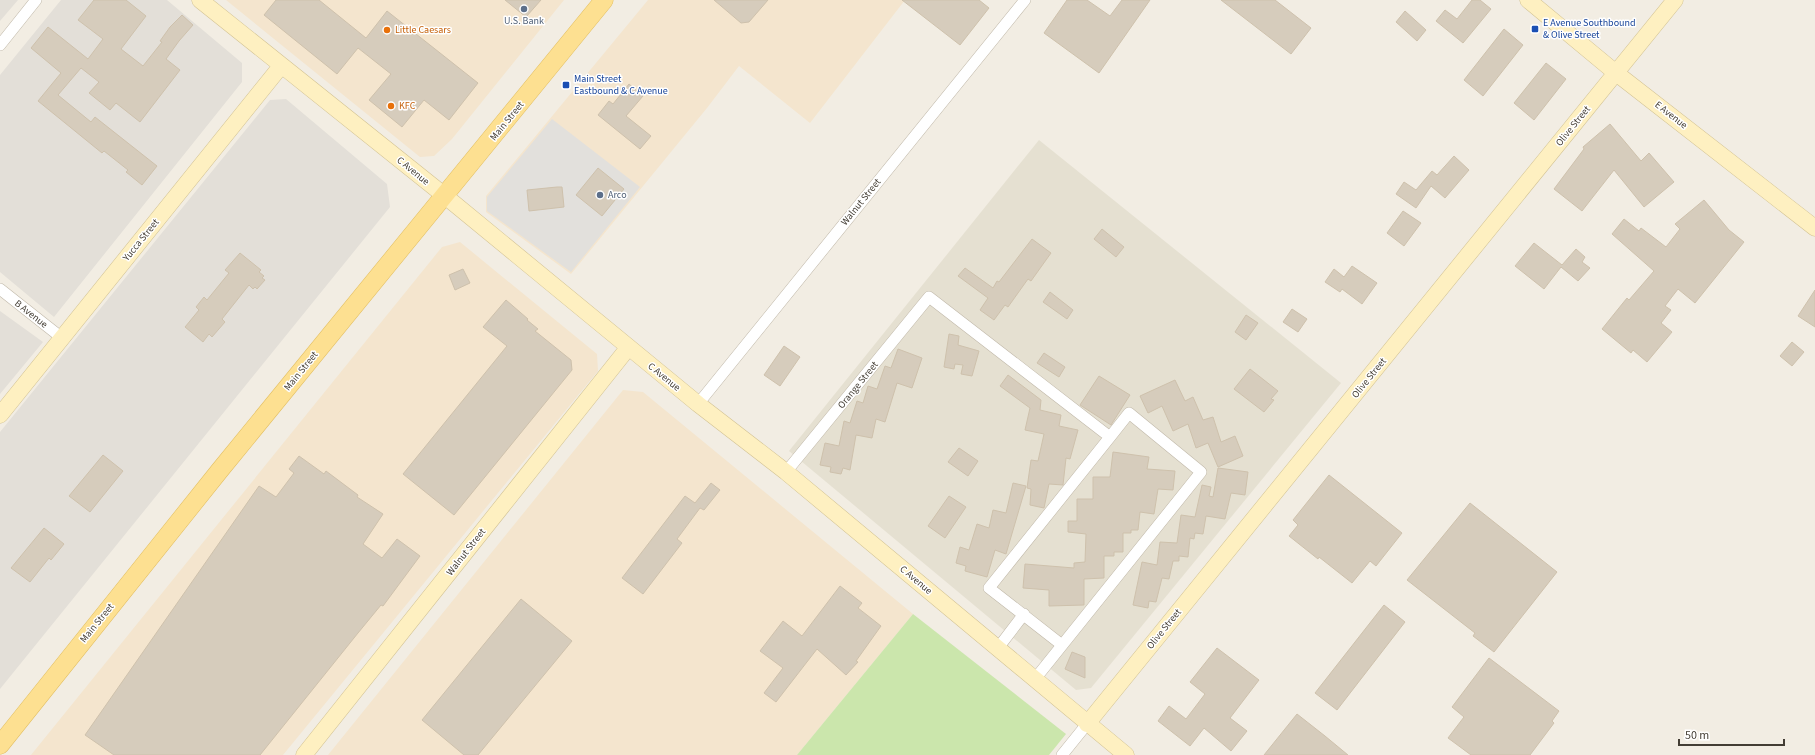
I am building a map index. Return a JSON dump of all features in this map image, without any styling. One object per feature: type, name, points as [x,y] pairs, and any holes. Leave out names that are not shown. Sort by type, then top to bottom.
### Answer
[{"type":"main road","name":"Main Street","points":[[0,744],[220,470],[604,0]]},
{"type":"street","points":[[0,45],[36,0]]},
{"type":"street","name":"C Avenue","points":[[200,0],[445,196],[628,348],[786,472],[1126,755]]},
{"type":"street","name":"Walnut Street","points":[[698,404],[1025,0]]},
{"type":"street","name":"E Avenue","points":[[1528,0],[1616,73],[1815,228]]},
{"type":"street","name":"Olive Street","points":[[1062,755],[1675,0]]},
{"type":"street","name":"Yucca Street","points":[[0,415],[281,66]]},
{"type":"street","name":"B Avenue","points":[[0,289],[62,338]]},
{"type":"street","name":"Orange Street","points":[[786,472],[929,297],[1110,437]]},
{"type":"street","name":"Walnut Street","points":[[304,755],[628,348]]},
{"type":"street","points":[[1035,679],[1201,472],[1129,413],[989,588],[1062,645]]},
{"type":"street","points":[[998,648],[1024,614]]},
{"type":"shaded area","points":[[0,0],[18,0],[0,21]]},
{"type":"shaded area","points":[[61,0],[167,0],[242,63],[242,82],[54,317],[0,272],[0,75]]},
{"type":"shaded area","points":[[226,0],[564,0],[452,139],[434,156],[420,157]]},
{"type":"shaded area","points":[[648,0],[905,0],[810,123],[739,66],[707,108],[571,274],[486,212],[486,196]]},
{"type":"shaded area","points":[[286,99],[387,184],[390,207],[0,689],[0,432],[270,100]]},
{"type":"shaded area","points":[[552,119],[640,187],[571,272],[487,211],[487,197]]},
{"type":"shaded area","points":[[1039,140],[1341,383],[1091,688],[1076,690],[789,451]]},
{"type":"shaded area","points":[[460,242],[597,354],[598,371],[283,755],[31,755],[442,247]]},
{"type":"shaded area","points":[[0,311],[43,342],[0,394]]},
{"type":"shaded area","points":[[623,390],[643,392],[913,614],[797,755],[328,755]]},
{"type":"green space","points":[[913,614],[1066,734],[1049,755],[797,755]]},
{"type":"building","points":[[94,0],[126,0],[146,16],[121,49],[143,66],[162,42],[160,41],[170,27],[182,15],[193,25],[166,59],[180,70],[140,122],[116,103],[110,110],[89,93],[99,82],[81,68],[58,95],[91,122],[95,117],[157,166],[142,185],[126,172],[128,170],[104,151],[102,153],[38,101],[61,73],[31,48],[48,27],[88,59],[103,39],[78,20]]},
{"type":"building","points":[[276,0],[319,0],[366,38],[387,11],[478,83],[449,120],[424,100],[402,127],[369,100],[391,74],[358,48],[337,74],[264,15]]},
{"type":"building","name":"U.S. Bank","points":[[505,0],[541,0],[526,17]]},
{"type":"building","points":[[714,0],[768,0],[749,22],[741,23]]},
{"type":"building","points":[[902,0],[979,0],[989,8],[960,45]]},
{"type":"building","points":[[1067,0],[1087,0],[1110,16],[1122,0],[1150,0],[1099,73],[1044,33]]},
{"type":"building","points":[[1221,0],[1275,0],[1311,28],[1291,54]]},
{"type":"building","points":[[1472,0],[1480,0],[1491,9],[1463,43],[1436,21],[1445,10],[1457,19]]},
{"type":"building","points":[[1405,11],[1426,30],[1417,41],[1396,22]]},
{"type":"building","points":[[1504,29],[1523,45],[1483,96],[1464,80]]},
{"type":"building","points":[[1546,63],[1566,79],[1534,120],[1514,103]]},
{"type":"building","points":[[629,84],[643,96],[626,116],[651,136],[640,149],[598,115],[609,101],[613,104]]},
{"type":"building","points":[[1610,124],[1641,161],[1649,153],[1674,182],[1644,207],[1614,170],[1582,211],[1554,189],[1584,149],[1583,147]]},
{"type":"building","points":[[1454,156],[1469,170],[1445,198],[1431,186],[1416,208],[1396,194],[1404,182],[1416,190],[1432,171],[1437,175]]},
{"type":"building","name":"Arco","points":[[598,168],[624,189],[602,216],[576,195]]},
{"type":"building","points":[[562,187],[564,207],[529,211],[527,190]]},
{"type":"building","points":[[1704,200],[1729,230],[1744,242],[1695,303],[1678,289],[1665,306],[1671,310],[1661,323],[1672,332],[1647,362],[1633,350],[1631,353],[1602,329],[1627,298],[1629,300],[1654,271],[1612,234],[1624,219],[1639,231],[1641,228],[1666,247],[1680,229],[1675,224]]},
{"type":"building","points":[[1403,211],[1421,223],[1404,246],[1387,233]]},
{"type":"building","points":[[1102,229],[1124,247],[1116,257],[1094,239]]},
{"type":"building","points":[[1032,239],[1051,253],[1031,281],[1028,279],[1008,307],[1005,305],[994,320],[980,310],[988,298],[958,276],[965,268],[993,288],[997,281],[999,282]]},
{"type":"building","points":[[1534,243],[1562,265],[1576,249],[1585,257],[1582,262],[1590,268],[1578,281],[1561,267],[1544,289],[1515,266]]},
{"type":"building","points":[[240,253],[261,270],[259,272],[264,276],[262,278],[265,280],[257,289],[255,287],[253,289],[249,285],[222,319],[225,322],[212,337],[209,334],[203,342],[185,327],[199,310],[196,307],[204,297],[207,300],[229,273],[225,270]]},
{"type":"building","points":[[1352,266],[1377,283],[1362,304],[1342,289],[1340,292],[1325,282],[1334,269],[1344,277]]},
{"type":"building","points":[[463,269],[470,283],[455,290],[449,275]]},
{"type":"building","points":[[1815,290],[1815,327],[1798,316]]},
{"type":"building","points":[[1050,292],[1073,310],[1067,319],[1043,302]]},
{"type":"building","points":[[506,300],[538,329],[535,331],[571,360],[572,370],[454,515],[403,474],[507,346],[483,327]]},
{"type":"building","points":[[1292,309],[1307,319],[1298,332],[1283,322]]},
{"type":"building","points":[[1246,315],[1258,323],[1246,340],[1235,332]]},
{"type":"building","points":[[949,334],[959,336],[958,345],[979,351],[972,376],[961,374],[963,365],[955,364],[954,369],[944,367]]},
{"type":"building","points":[[1792,342],[1804,352],[1792,366],[1780,356]]},
{"type":"building","points":[[784,346],[800,357],[780,386],[764,375]]},
{"type":"building","points":[[898,349],[922,358],[912,388],[897,383],[885,422],[876,419],[872,438],[856,435],[850,470],[843,468],[841,474],[830,472],[831,467],[820,465],[825,443],[839,446],[844,421],[850,423],[857,401],[863,403],[868,386],[877,389],[885,366],[891,368]]},
{"type":"building","points":[[1044,353],[1065,367],[1059,377],[1037,363]]},
{"type":"building","points":[[1250,369],[1278,391],[1271,399],[1274,400],[1264,412],[1234,389]]},
{"type":"building","points":[[1008,375],[1041,400],[1040,410],[1061,415],[1059,426],[1078,430],[1070,459],[1066,458],[1063,485],[1049,484],[1044,508],[1030,505],[1031,489],[1027,488],[1031,460],[1038,461],[1044,434],[1025,430],[1030,408],[1000,386]]},
{"type":"building","points":[[1099,376],[1130,395],[1111,425],[1080,405]]},
{"type":"building","points":[[1175,380],[1185,401],[1193,397],[1203,420],[1213,417],[1221,442],[1235,436],[1243,456],[1218,467],[1208,443],[1196,448],[1188,424],[1173,431],[1162,406],[1148,413],[1140,396]]},
{"type":"building","points":[[959,448],[978,461],[968,476],[948,462]]},
{"type":"building","points":[[1113,452],[1149,457],[1147,469],[1175,471],[1173,490],[1158,489],[1154,514],[1140,512],[1138,530],[1131,530],[1131,533],[1123,533],[1123,552],[1114,552],[1114,556],[1104,556],[1104,578],[1084,579],[1084,605],[1049,606],[1049,590],[1023,588],[1025,564],[1074,568],[1074,563],[1085,562],[1086,534],[1068,532],[1068,521],[1077,521],[1077,499],[1093,499],[1093,477],[1110,477]]},
{"type":"building","points":[[103,455],[123,471],[90,512],[69,496]]},
{"type":"building","points":[[299,456],[324,474],[326,471],[358,495],[357,497],[383,514],[363,544],[382,558],[397,539],[420,556],[383,606],[381,605],[260,755],[114,755],[85,735],[259,486],[276,497],[294,473],[289,469]]},
{"type":"building","points":[[1218,468],[1248,472],[1245,495],[1231,493],[1225,519],[1206,516],[1203,534],[1195,533],[1194,539],[1190,538],[1188,557],[1179,556],[1179,561],[1173,561],[1169,579],[1162,578],[1156,602],[1149,601],[1148,608],[1133,605],[1142,562],[1157,565],[1160,542],[1177,543],[1181,515],[1195,517],[1202,485],[1211,487],[1209,496],[1213,497]]},
{"type":"building","points":[[1329,475],[1402,533],[1376,566],[1370,561],[1352,583],[1289,536],[1298,525],[1293,520]]},
{"type":"building","points":[[711,483],[720,490],[704,510],[700,508],[677,539],[682,543],[643,594],[622,578],[685,496],[695,503]]},
{"type":"building","points":[[1013,483],[1026,486],[1006,554],[995,550],[987,577],[965,571],[966,566],[956,563],[960,547],[969,550],[977,524],[989,528],[993,510],[1006,513]]},
{"type":"building","points":[[949,496],[966,507],[945,538],[928,526]]},
{"type":"building","points":[[1470,503],[1557,572],[1494,652],[1473,636],[1475,633],[1407,580]]},
{"type":"building","points":[[44,528],[64,544],[51,560],[49,558],[30,582],[11,568]]},
{"type":"building","points":[[840,586],[862,603],[858,608],[881,626],[856,661],[858,662],[846,675],[817,649],[776,702],[764,693],[783,668],[760,651],[783,621],[802,636]]},
{"type":"building","points":[[521,599],[572,641],[478,755],[464,755],[422,720]]},
{"type":"building","points":[[1384,605],[1405,622],[1337,710],[1315,693]]},
{"type":"building","points":[[1217,648],[1259,680],[1230,718],[1247,731],[1231,751],[1204,728],[1190,746],[1158,721],[1169,706],[1186,719],[1205,694],[1190,682]]},
{"type":"building","points":[[1072,652],[1085,657],[1085,678],[1065,669]]},
{"type":"building","points":[[1489,658],[1559,711],[1552,721],[1554,723],[1530,755],[1471,755],[1448,738],[1464,717],[1452,707]]},
{"type":"building","points":[[1297,714],[1325,736],[1348,755],[1264,755]]},
{"type":"place","name":"U.S. Bank","points":[[524,9]]},
{"type":"place","name":"E Avenue Southbound & Olive Street","points":[[1535,29]]},
{"type":"place","name":"Little Caesars","points":[[387,30]]},
{"type":"place","name":"Main Street Eastbound & C Avenue","points":[[566,85]]},
{"type":"place","name":"KFC","points":[[391,106]]},
{"type":"place","name":"Arco","points":[[600,195]]}]
